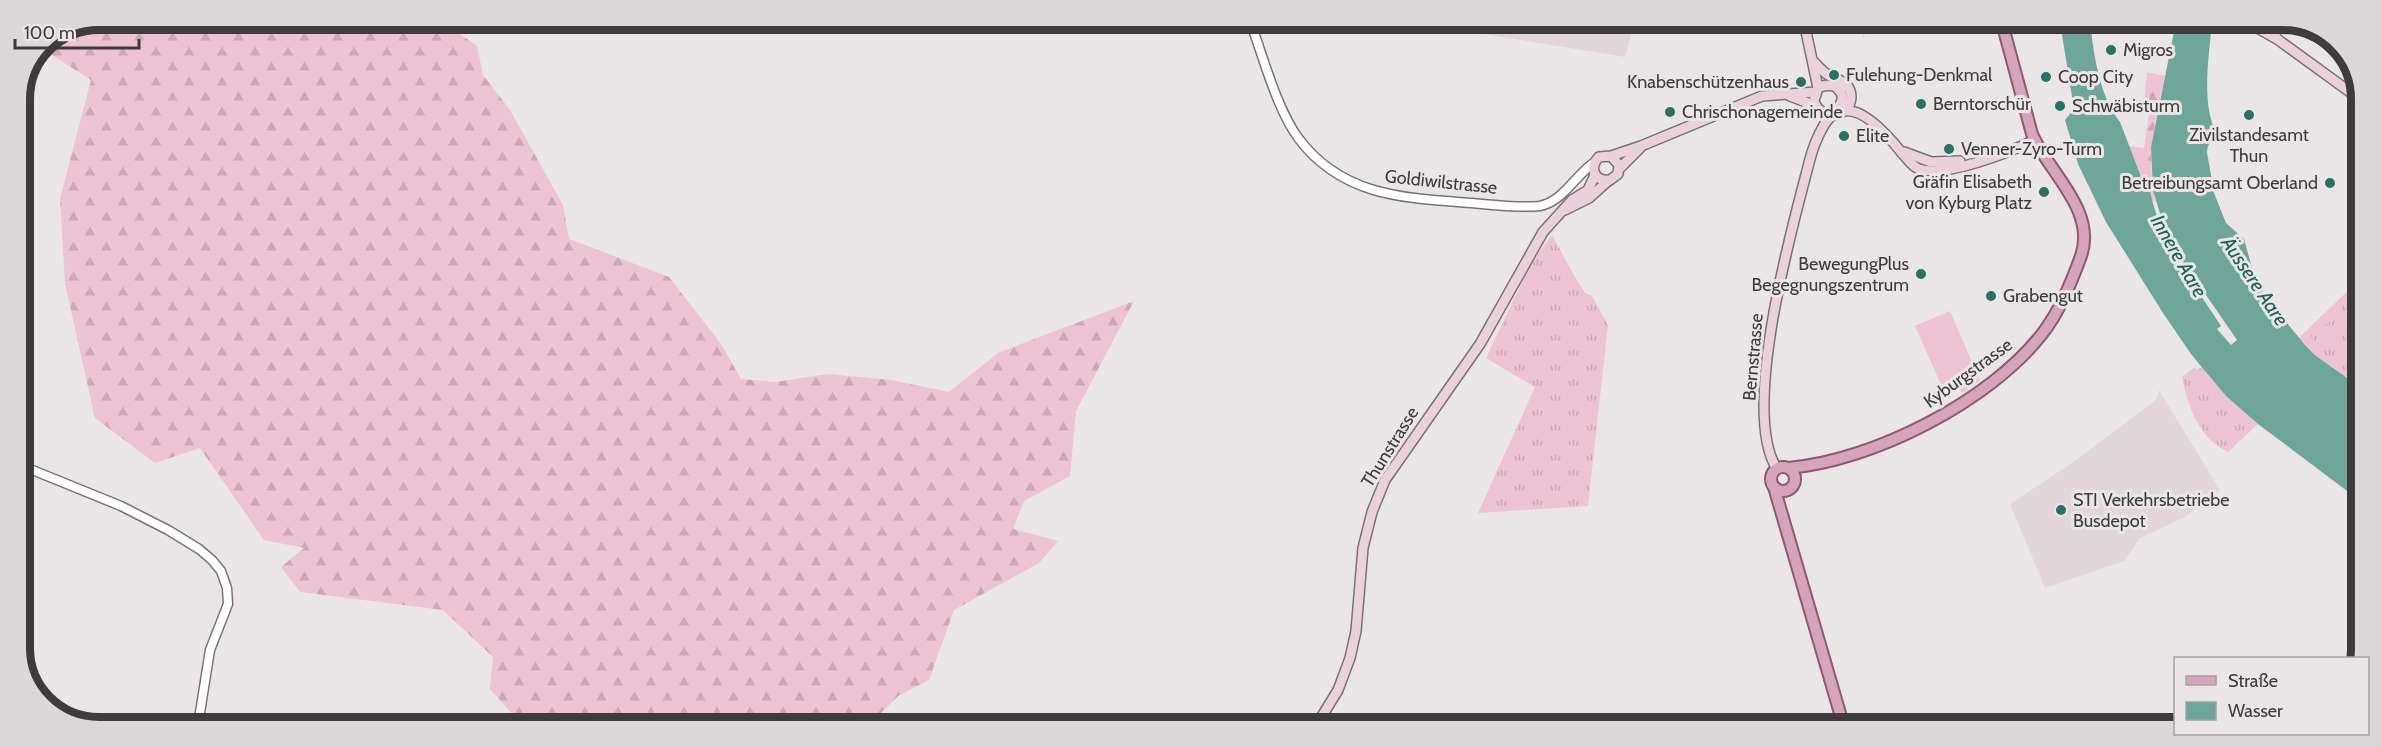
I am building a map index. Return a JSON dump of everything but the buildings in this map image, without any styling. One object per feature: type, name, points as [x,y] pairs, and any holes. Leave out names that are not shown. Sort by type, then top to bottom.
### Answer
[{"type":"main road","points":[[1805,30],[1814,62],[1817,108]]},
{"type":"main road","points":[[1788,95],[1817,108],[1838,114],[1856,112],[1868,118],[1912,165],[1919,169],[1944,171],[1974,163],[2034,137],[2009,51],[2005,30]]},
{"type":"main road","points":[[2261,30],[2351,93]]},
{"type":"main road","points":[[2270,30],[2277,39]]},
{"type":"main road","points":[[1814,62],[1825,73],[1843,81],[1848,86],[1851,98],[1838,114]]},
{"type":"main road","points":[[1641,146],[1619,169],[1615,178],[1599,178],[1595,162],[1603,155],[1611,156],[1641,146],[1762,96],[1788,95],[1817,90],[1825,85],[1848,86]]},
{"type":"main road","points":[[1836,87],[1842,94],[1838,114]]},
{"type":"main road","name":"Bernstrasse","points":[[1782,468],[1768,454],[1765,390],[1767,357],[1786,252],[1815,144],[1817,108]]},
{"type":"main road","name":"Bernstrasse","points":[[1815,144],[1838,114]]},
{"type":"main road","name":"Kyburgstrasse","points":[[1782,468],[1816,465],[1899,438],[1947,411],[2008,368],[2026,353],[2048,326],[2069,287],[2084,245],[2083,230],[2076,208],[2059,174],[2034,137]]},
{"type":"main road","points":[[1611,156],[1617,161],[1619,169]]},
{"type":"main road","name":"Thunstrasse","points":[[1322,717],[1336,694],[1350,658],[1356,631],[1363,548],[1381,489],[1395,464],[1480,344],[1538,239],[1560,212],[1589,198],[1599,178]]},
{"type":"main road","name":"Kyburgstrasse","points":[[1791,486],[1816,465]]},
{"type":"main road","points":[[1783,515],[1794,476],[1782,468],[1771,477],[1841,717]]},
{"type":"main road","points":[[1774,487],[1782,491],[1791,486]]},
{"type":"street","name":"Goldiwilstrasse","points":[[1254,30],[1292,127],[1317,157],[1336,174],[1376,192],[1403,197],[1524,207],[1548,204],[1573,183],[1581,172],[1595,162]]},
{"type":"street","name":"Goldiwilstrasse","points":[[1573,183],[1599,178]]},
{"type":"street","points":[[30,469],[121,507],[168,530],[199,549],[221,571],[227,588],[228,604],[208,658],[199,717]]},
{"type":"shaded area","points":[[1485,30],[1632,30],[1625,57],[1484,34]]},
{"type":"shaded area","points":[[2159,390],[2220,490],[2185,517],[2140,538],[2124,561],[2045,588],[2010,504],[2072,463],[2156,400]]},
{"type":"green space","points":[[99,30],[454,30],[477,46],[483,75],[510,110],[563,205],[569,239],[669,277],[721,344],[741,379],[775,382],[828,374],[891,380],[949,392],[998,353],[1134,301],[1076,411],[1070,476],[1024,501],[1013,529],[1058,541],[1039,563],[954,610],[929,680],[898,696],[877,717],[515,717],[490,689],[493,657],[443,610],[300,592],[281,567],[304,548],[264,540],[200,448],[155,463],[95,418],[65,284],[60,199],[91,80],[48,53],[72,35]]},
{"type":"green space","points":[[2147,72],[2165,76],[2153,138],[2152,169],[2156,200],[2152,201],[2129,146],[2144,148],[2150,108],[2144,101]]},
{"type":"green space","points":[[1552,235],[1576,279],[1585,293],[1592,296],[1608,325],[1588,506],[1478,513],[1535,387],[1486,358],[1530,265]]},
{"type":"green space","points":[[2351,288],[2351,381],[2316,356],[2299,338]]},
{"type":"green space","points":[[2351,288],[2351,296],[2330,322],[2311,334],[2314,349],[2303,334]]},
{"type":"green space","name":"Grabengut","points":[[1950,311],[1980,381],[1967,387],[1968,390],[1962,393],[1960,390],[1946,396],[1915,326]]},
{"type":"green space","points":[[2195,367],[2197,370],[2202,367],[2226,396],[2258,424],[2228,452],[2218,446],[2202,430],[2191,410],[2182,377]]},
{"type":"water","name":"Äussere Aare","points":[[2061,30],[2091,30],[2102,87],[2120,122],[2147,192],[2150,191],[2162,228],[2179,262],[2221,326],[2217,329],[2231,345],[2237,340],[2177,253],[2161,217],[2153,190],[2151,147],[2174,30],[2211,30],[2207,94],[2211,121],[2216,133],[2207,152],[2214,193],[2226,223],[2244,239],[2252,268],[2250,269],[2264,295],[2316,356],[2351,381],[2351,494],[2258,424],[2226,396],[2191,354],[2106,222],[2078,164],[2065,120],[2074,109]]},
{"type":"place","name":"Migros","points":[[2111,50]]},
{"type":"place","name":"Fulehung-Denkmal","points":[[1834,75]]},
{"type":"place","name":"Coop City","points":[[2046,77]]},
{"type":"place","name":"Knabenschützenhaus","points":[[1801,82]]},
{"type":"place","name":"Berntorschür","points":[[1921,104]]},
{"type":"place","name":"Schwäbisturm","points":[[2060,106]]},
{"type":"place","name":"Chrischonagemeinde","points":[[1670,112]]},
{"type":"place","name":"Zivilstandesamt Thun","points":[[2249,115]]},
{"type":"place","name":"Elite","points":[[1844,136]]},
{"type":"place","name":"Venner-Zyro-Turm","points":[[1949,149]]},
{"type":"place","name":"Betreibungsamt Oberland","points":[[2330,183]]},
{"type":"place","name":"Gräfin Elisabeth von Kyburg Platz","points":[[2044,192]]},
{"type":"place","name":"BewegungPlus Begegnungszentrum","points":[[1921,274]]},
{"type":"place","name":"Grabengut","points":[[1991,296]]},
{"type":"place","name":"STI Verkehrsbetriebe Busdepot","points":[[2061,510]]},
{"type":"water label","name":"Innere Aare","points":[[2179,256]]}]
